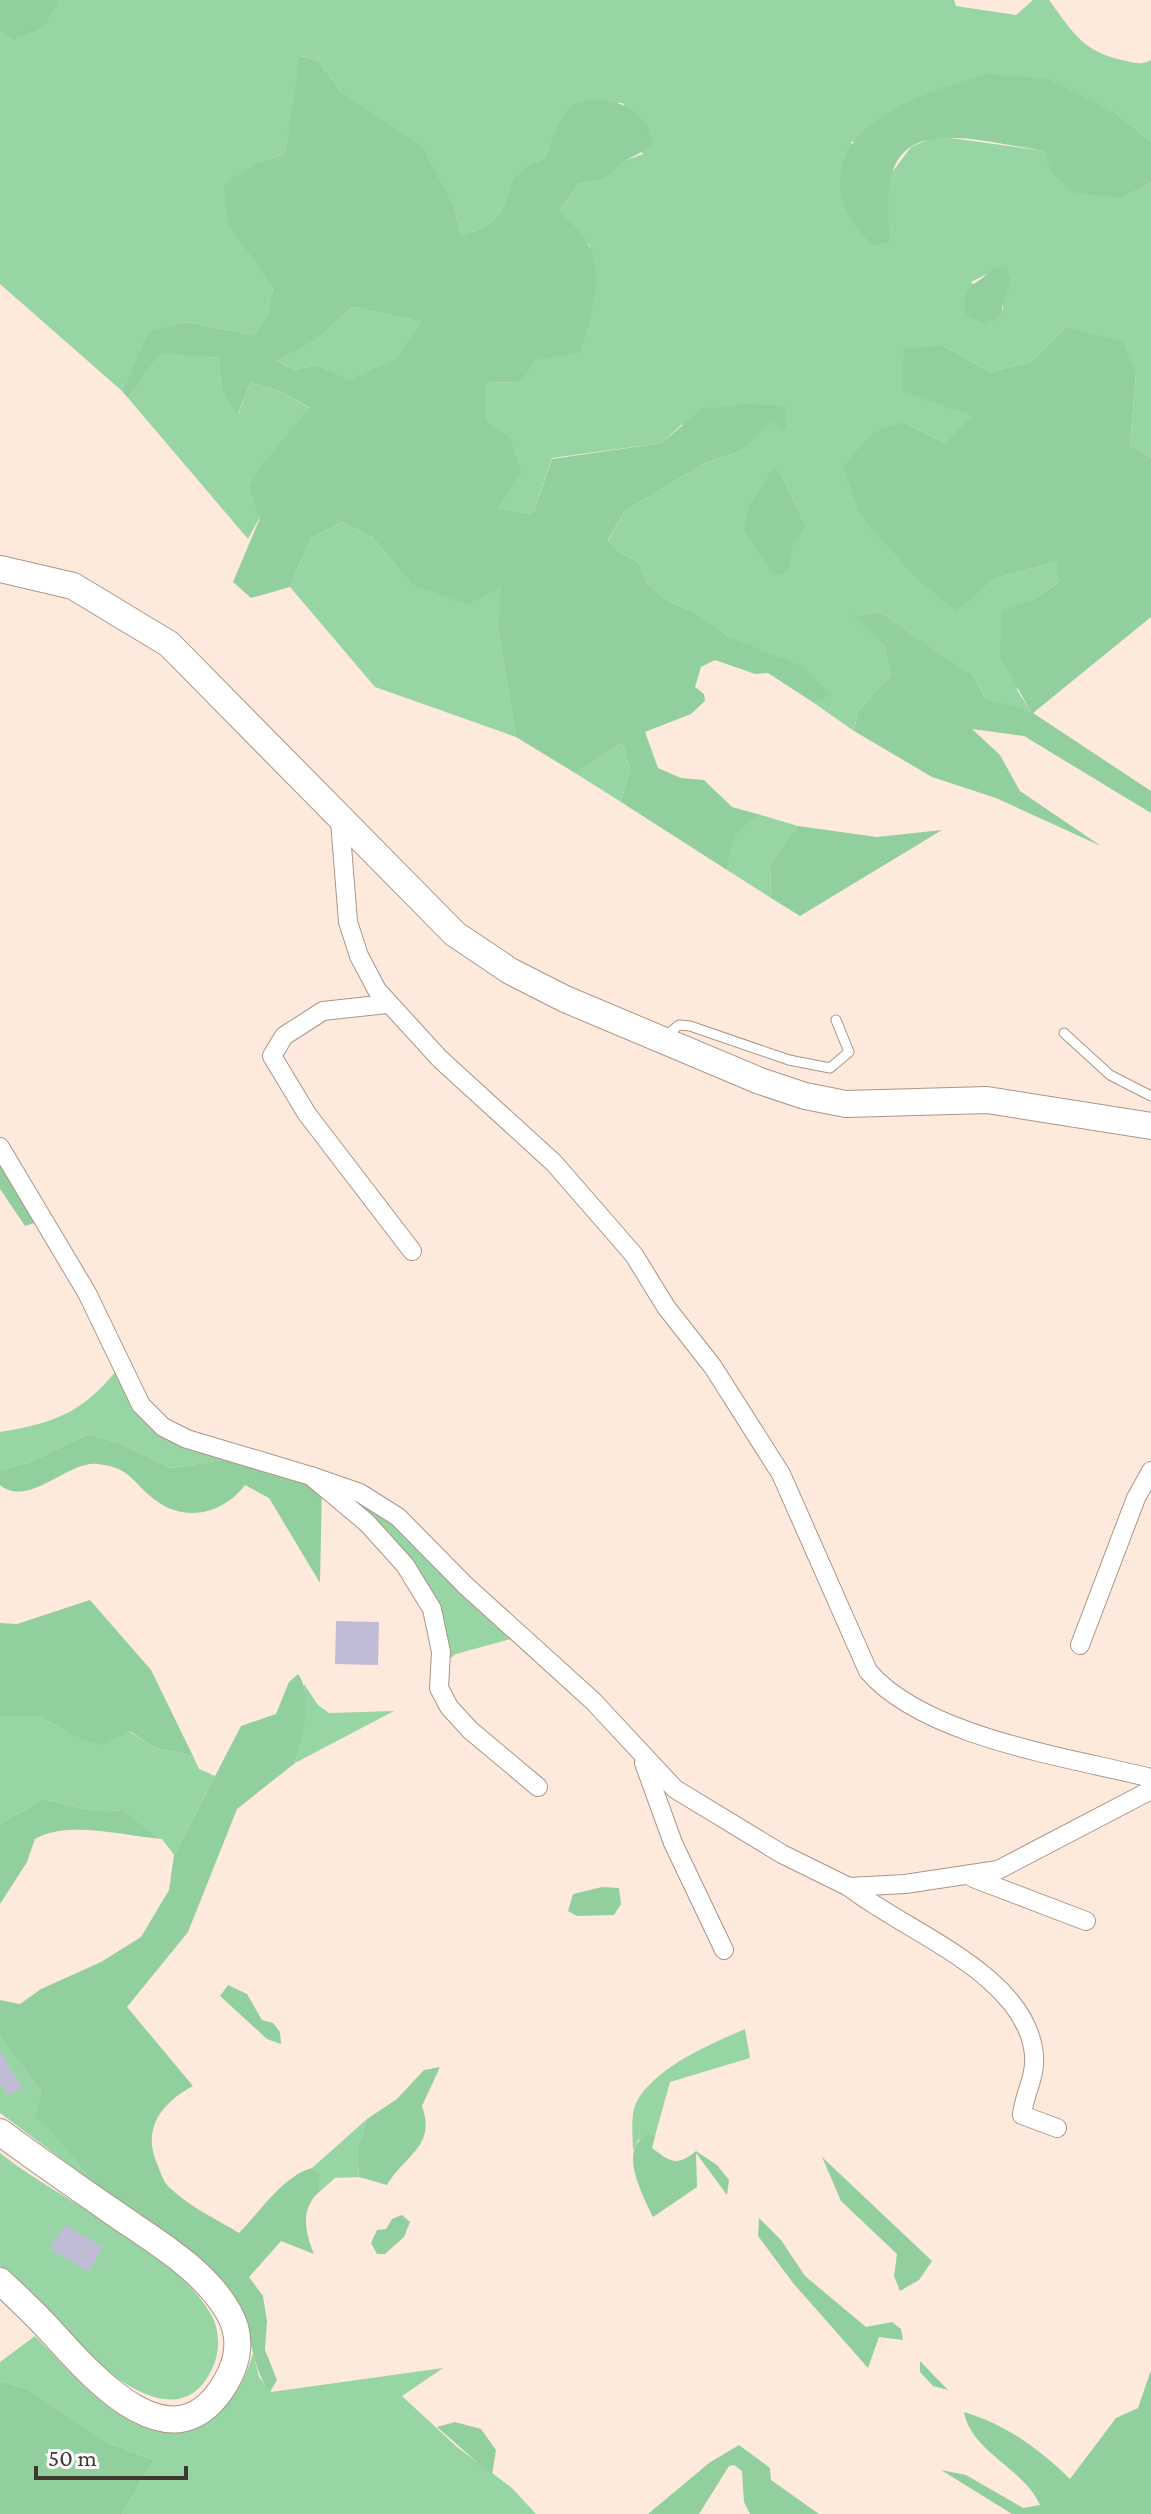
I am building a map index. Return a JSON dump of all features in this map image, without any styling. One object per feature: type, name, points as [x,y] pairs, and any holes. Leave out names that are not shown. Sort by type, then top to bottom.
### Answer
[{"type":"main road","points":[[0,569],[73,586],[169,644],[225,697],[340,821],[455,934],[510,971],[661,1040],[805,1096],[846,1104],[987,1100],[1151,1126]]},
{"type":"main road","points":[[0,2132],[167,2250],[214,2292],[229,2314],[237,2334],[237,2353],[231,2372],[215,2398],[195,2413],[176,2418],[148,2415],[106,2389],[0,2281]]},
{"type":"street","points":[[340,821],[348,922],[366,972],[387,1004],[440,1059],[554,1163],[634,1255],[666,1307],[713,1367],[785,1482],[860,1656],[879,1685],[904,1703],[962,1728],[1151,1778]]},
{"type":"street","points":[[387,1004],[323,1011],[284,1036],[274,1047],[272,1056],[307,1114],[412,1251]]},
{"type":"street","points":[[0,1147],[87,1293],[128,1382],[155,1420],[187,1439],[360,1493],[398,1517],[465,1585],[593,1701],[662,1778],[688,1799],[782,1854],[849,1887],[882,1913],[943,1943],[1021,2016],[1031,2038],[1035,2063],[1022,2115],[1057,2128]]},
{"type":"street","points":[[1080,1645],[1136,1498],[1151,1471]]},
{"type":"street","points":[[311,1476],[380,1536],[426,1597],[438,1628],[439,1688],[449,1707],[470,1730],[538,1787]]},
{"type":"street","points":[[640,1752],[673,1843],[724,1950]]},
{"type":"street","points":[[849,1887],[968,1876],[1014,1862],[1151,1790]]},
{"type":"street","points":[[968,1876],[1086,1921]]},
{"type":"lane","points":[[661,1040],[670,1030],[690,1026],[789,1060],[830,1068],[849,1052],[836,1020]]},
{"type":"lane","points":[[1064,1033],[1110,1075],[1151,1096]]},
{"type":"green space","points":[[0,0],[58,2],[44,27],[12,40],[0,32]]},
{"type":"green space","points":[[57,0],[954,0],[956,6],[1016,15],[1033,0],[1049,0],[1073,32],[1089,47],[1126,61],[1142,63],[1151,60],[1151,141],[1115,113],[851,142],[891,241],[886,205],[890,175],[911,147],[936,136],[1045,151],[1122,198],[1151,183],[1151,457],[1130,446],[1136,373],[1066,327],[1030,362],[990,372],[944,346],[973,416],[944,443],[902,422],[956,610],[996,578],[1056,562],[1061,580],[1032,601],[1017,690],[1032,713],[985,698],[973,675],[880,612],[856,616],[885,647],[891,676],[858,710],[854,731],[814,703],[830,694],[730,638],[699,615],[663,598],[647,583],[638,562],[618,551],[608,541],[625,511],[705,463],[741,451],[783,406],[681,425],[662,443],[552,458],[533,514],[497,508],[509,436],[485,419],[484,383],[521,382],[590,246],[560,210],[578,184],[605,179],[621,162],[643,154],[623,103],[589,103],[570,109],[558,126],[545,158],[530,165],[513,180],[498,214],[487,225],[462,236],[454,208],[341,92],[318,60],[301,56],[285,154],[258,162],[229,223],[273,289],[267,315],[253,335],[187,322],[151,330],[122,391],[0,284],[0,32],[12,40]],"holes":[[[987,274],[1011,280],[1003,298],[1003,310],[971,282]],[[782,476],[806,527],[791,548],[789,571]]]},
{"type":"green space","points":[[300,56],[318,60],[341,92],[422,147],[454,208],[462,236],[488,224],[499,213],[513,180],[530,165],[545,158],[560,122],[577,103],[604,100],[618,103],[642,119],[650,131],[653,146],[621,163],[605,179],[578,184],[560,210],[585,239],[593,255],[595,269],[594,299],[579,353],[535,360],[521,382],[485,383],[485,419],[509,436],[521,471],[497,508],[533,514],[552,459],[662,443],[701,409],[747,404],[784,406],[787,430],[770,422],[741,451],[705,463],[625,511],[608,540],[618,551],[638,562],[647,583],[663,598],[699,615],[730,638],[801,666],[831,695],[814,703],[768,673],[755,674],[715,660],[701,667],[695,687],[704,694],[705,701],[691,714],[645,732],[658,768],[681,778],[704,780],[732,807],[761,815],[734,834],[727,870],[621,802],[630,768],[622,743],[575,773],[516,737],[498,629],[501,587],[467,605],[410,583],[372,537],[342,522],[311,538],[290,587],[251,598],[233,582],[260,518],[249,487],[264,462],[310,408],[282,392],[251,383],[237,415],[222,389],[218,358],[160,353],[128,398],[122,391],[150,330],[187,322],[253,335],[267,315],[273,289],[228,223],[224,184],[258,162],[285,154]],"holes":[[[352,307],[421,322],[396,359],[350,380],[315,365],[294,370],[276,360],[318,339]]]},
{"type":"green space","points":[[989,74],[1048,79],[1115,113],[1151,141],[1151,183],[1122,198],[1075,193],[1051,172],[1045,151],[980,140],[926,140],[907,150],[894,168],[888,198],[891,241],[872,246],[846,211],[840,181],[846,156],[860,134],[908,102]]},
{"type":"green space","points":[[994,268],[1006,269],[1011,280],[999,317],[985,324],[966,315],[966,296],[971,286]]},
{"type":"green space","points":[[352,307],[421,322],[397,359],[350,381],[315,365],[294,370],[275,359],[318,339]]},
{"type":"green space","points":[[1066,327],[1122,341],[1136,373],[1130,446],[1151,457],[1151,617],[1033,713],[1151,791],[1151,813],[1024,736],[972,729],[1000,755],[1020,791],[1101,846],[996,798],[932,777],[854,731],[858,710],[891,676],[885,647],[855,616],[880,612],[973,675],[985,698],[1031,712],[1000,656],[1002,610],[1032,601],[1060,581],[1056,562],[996,578],[956,611],[914,576],[861,516],[843,467],[872,433],[902,422],[944,443],[972,416],[902,391],[904,348],[944,346],[990,372],[1030,362]]},
{"type":"green space","points":[[160,352],[218,358],[222,389],[238,414],[251,383],[282,392],[311,409],[264,462],[260,517],[248,539],[128,398]]},
{"type":"green space","points":[[773,468],[782,476],[806,527],[792,548],[789,571],[776,576],[744,531],[749,507]]},
{"type":"green space","points":[[342,522],[372,537],[410,583],[502,586],[498,629],[516,737],[375,687],[290,587],[311,538]]},
{"type":"green space","points":[[622,743],[630,768],[621,802],[575,773]]},
{"type":"green space","points":[[761,815],[798,826],[770,863],[771,898],[727,870],[733,834]]},
{"type":"green space","points":[[798,826],[877,837],[942,830],[800,916],[771,898],[770,863]]},
{"type":"green space","points":[[0,1147],[44,1220],[25,1226],[0,1189]]},
{"type":"green space","points":[[120,1366],[155,1420],[249,1456],[170,1468],[119,1443],[88,1434],[31,1462],[0,1470],[0,1432],[68,1413],[94,1394]]},
{"type":"green space","points":[[88,1434],[119,1443],[170,1468],[249,1456],[322,1485],[320,1583],[269,1498],[245,1485],[217,1508],[193,1513],[181,1512],[158,1502],[126,1473],[98,1464],[74,1469],[23,1491],[11,1491],[0,1485],[0,1470],[31,1462]]},
{"type":"green space","points":[[341,1486],[360,1493],[522,1636],[456,1654],[441,1665],[438,1628]]},
{"type":"green space","points":[[90,1600],[151,1670],[193,1756],[155,1748],[130,1731],[101,1745],[68,1733],[40,1716],[0,1716],[0,1623],[17,1624]]},
{"type":"green space","points":[[298,1674],[306,1695],[306,1706],[295,1763],[237,1809],[188,1932],[127,2007],[193,2086],[163,2109],[153,2129],[153,2153],[159,2169],[166,2184],[178,2195],[239,2233],[292,2178],[312,2168],[319,2173],[319,2192],[309,2206],[306,2221],[314,2254],[281,2241],[249,2277],[263,2296],[267,2321],[265,2350],[277,2380],[270,2392],[257,2368],[244,2316],[231,2291],[218,2275],[102,2189],[36,2116],[41,2091],[0,2037],[0,2000],[20,2004],[41,1989],[101,1962],[141,1937],[169,1890],[174,1855],[241,1726],[276,1714],[289,1682]]},
{"type":"green space","points":[[304,1684],[318,1705],[329,1713],[394,1711],[295,1763],[305,1713]]},
{"type":"green space","points":[[0,1716],[40,1716],[68,1733],[129,1731],[155,1748],[193,1756],[199,1769],[215,1776],[174,1855],[162,1839],[121,1811],[86,1809],[44,1799],[0,1824]]},
{"type":"green space","points":[[44,1799],[86,1809],[122,1811],[162,1839],[80,1830],[49,1833],[35,1839],[27,1862],[0,1904],[0,1824]]},
{"type":"green space","points":[[602,1887],[619,1888],[621,1904],[614,1915],[577,1916],[568,1911],[573,1894]]},
{"type":"green space","points":[[228,1985],[247,1994],[262,2020],[273,2023],[280,2032],[281,2044],[267,2039],[220,1996]]},
{"type":"green space","points":[[745,2029],[750,2058],[670,2082],[655,2136],[638,2140],[633,2151],[634,2108],[650,2084],[688,2056]]},
{"type":"green space","points":[[0,2037],[41,2091],[37,2116],[103,2190],[0,2113]]},
{"type":"green space","points":[[440,2067],[422,2106],[425,2131],[417,2148],[387,2185],[359,2177],[357,2151],[367,2119],[397,2099],[424,2070]]},
{"type":"green space","points":[[367,2119],[357,2151],[359,2177],[335,2178],[319,2192],[319,2173],[312,2168]]},
{"type":"green space","points":[[646,2135],[655,2136],[652,2148],[669,2159],[678,2161],[696,2151],[717,2165],[729,2180],[727,2195],[696,2153],[697,2187],[653,2217],[639,2186],[633,2162],[638,2142]]},
{"type":"green space","points":[[0,2153],[140,2244],[190,2287],[213,2317],[218,2339],[212,2369],[191,2394],[165,2399],[134,2389],[71,2340],[0,2266]]},
{"type":"green space","points":[[822,2157],[932,2261],[919,2280],[900,2291],[894,2276],[897,2254],[841,2201]]},
{"type":"green space","points":[[402,2215],[410,2222],[404,2237],[385,2254],[377,2254],[371,2243],[377,2230],[386,2229],[392,2219]]},
{"type":"green space","points":[[759,2218],[781,2240],[805,2276],[866,2327],[892,2322],[901,2329],[903,2340],[879,2337],[868,2368],[793,2283],[758,2236]]},
{"type":"green space","points":[[35,2336],[91,2393],[113,2410],[137,2424],[161,2432],[185,2431],[209,2419],[237,2390],[253,2353],[259,2377],[271,2392],[443,2368],[402,2396],[457,2447],[512,2488],[536,2514],[122,2514],[154,2460],[108,2443],[27,2389],[0,2381],[0,2362]]},
{"type":"green space","points":[[920,2361],[948,2390],[933,2386],[920,2372]]},
{"type":"green space","points":[[1151,2370],[1151,2514],[1012,2514],[941,2470],[966,2475],[1023,2508],[1040,2505],[1022,2480],[977,2438],[964,2412],[1022,2439],[1070,2479],[1116,2418],[1138,2408]]},
{"type":"green space","points":[[0,2381],[27,2389],[108,2443],[154,2460],[122,2514],[0,2514]]},
{"type":"green space","points":[[455,2422],[481,2429],[496,2450],[492,2475],[437,2427]]},
{"type":"green space","points":[[739,2445],[770,2468],[771,2480],[819,2514],[750,2514],[744,2502],[742,2471],[734,2465],[729,2466],[699,2514],[648,2514],[709,2463]]},
{"type":"building","points":[[336,1621],[379,1622],[378,1665],[335,1664]]},
{"type":"building","points":[[0,2051],[22,2087],[8,2096],[0,2083]]},
{"type":"building","points":[[65,2225],[103,2247],[88,2272],[50,2249]]}]
